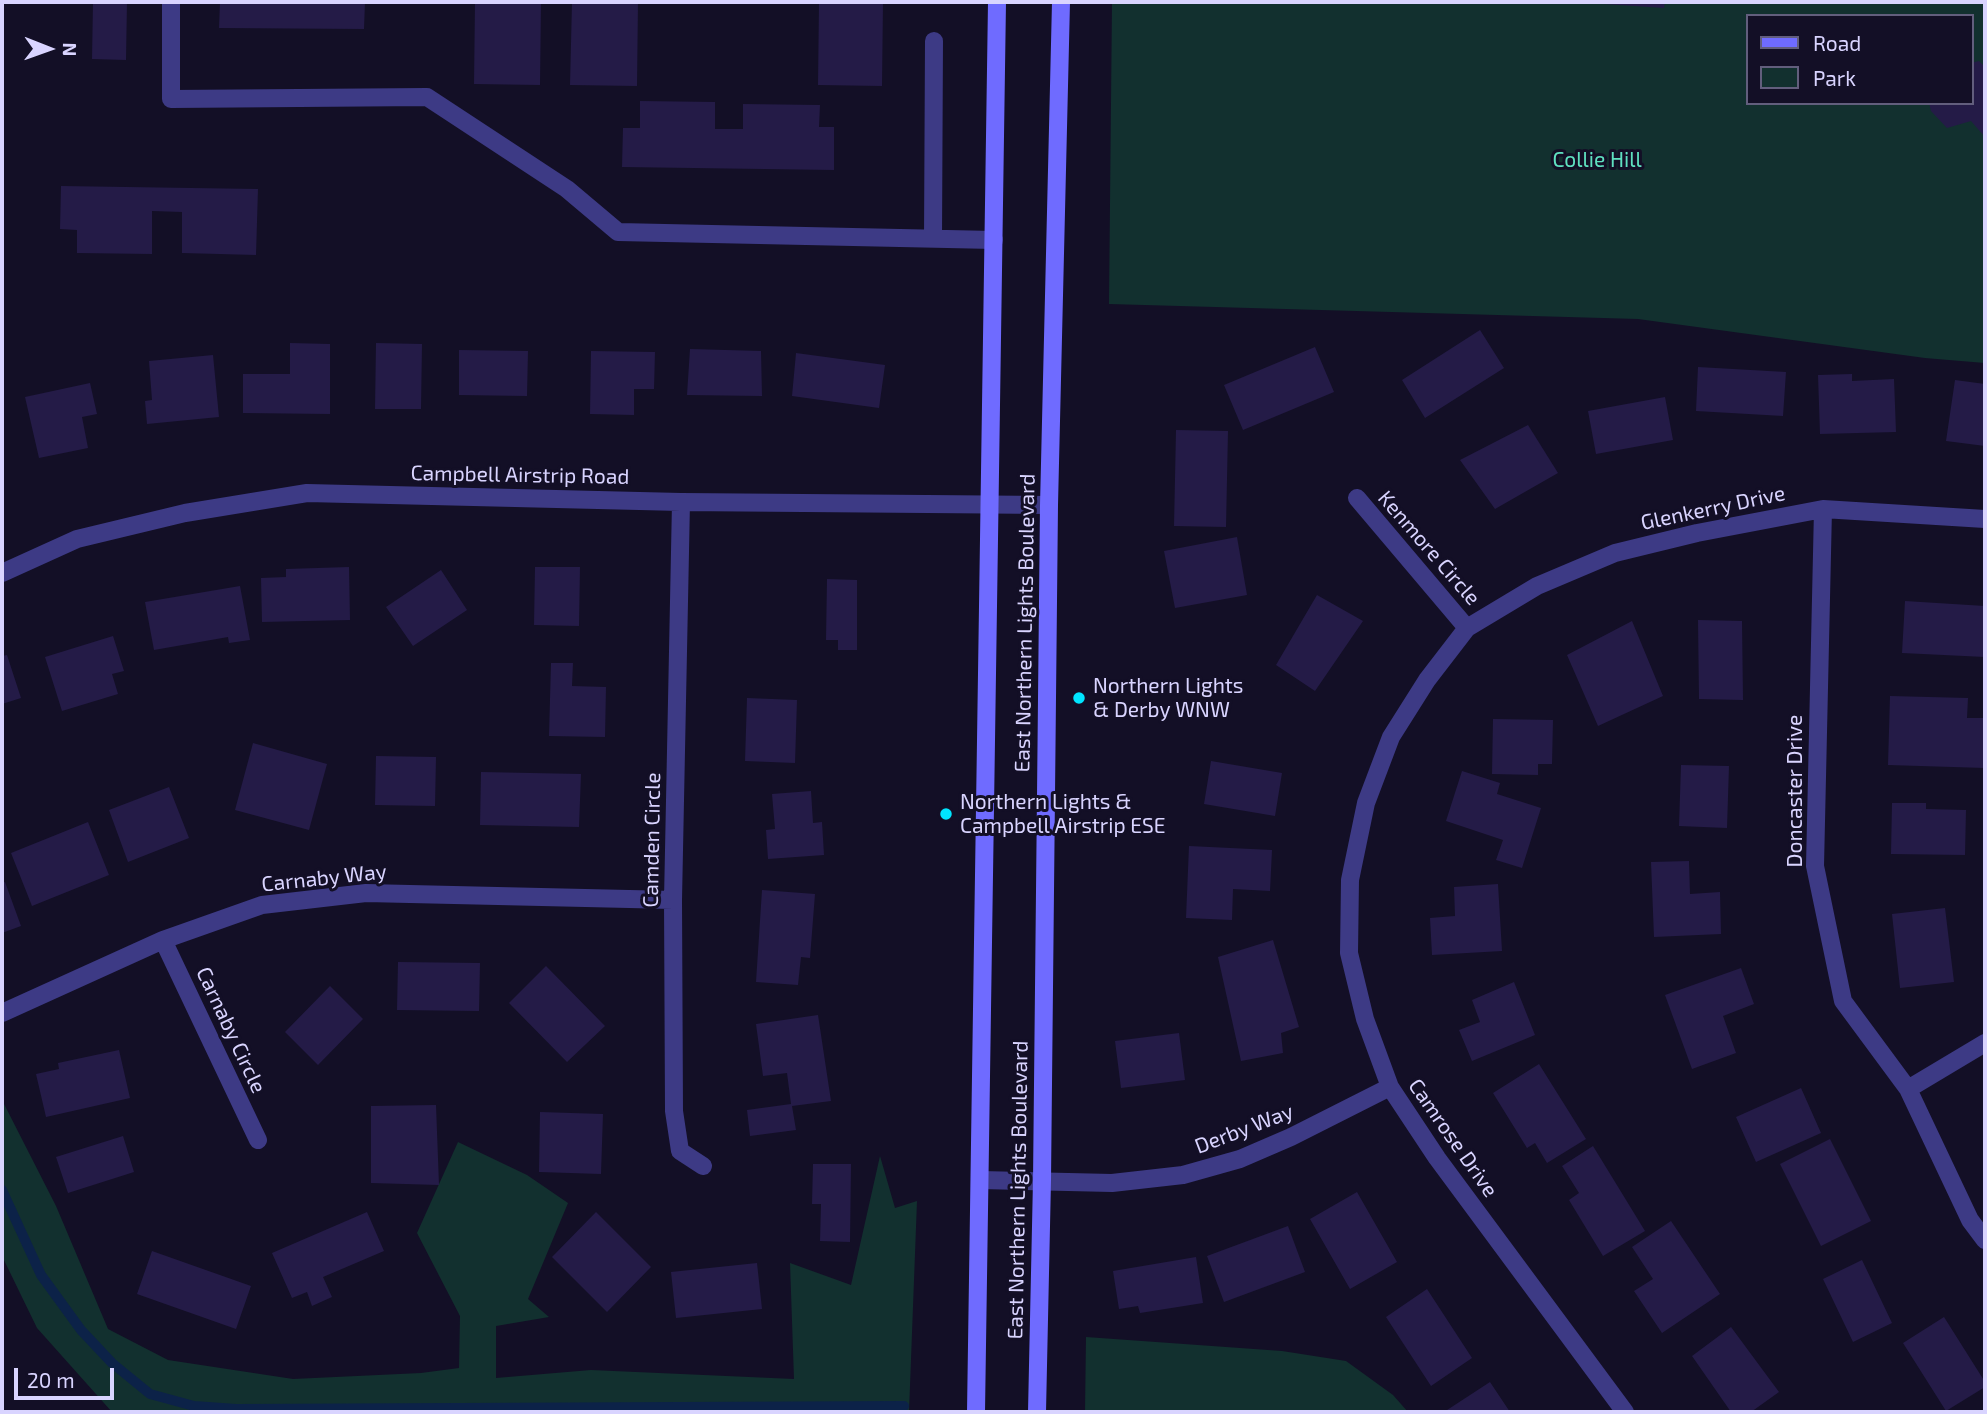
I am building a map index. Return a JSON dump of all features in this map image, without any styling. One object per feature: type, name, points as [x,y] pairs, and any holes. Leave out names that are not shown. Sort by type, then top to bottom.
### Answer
[{"type":"main road","name":"East Northern Lights Boulevard","points":[[976,1412],[997,2]]},
{"type":"main road","name":"East Northern Lights Boulevard","points":[[1037,1412],[1049,505],[1061,2]]},
{"type":"street","points":[[171,2],[171,99],[427,97],[566,189],[618,232],[994,240]]},
{"type":"street","points":[[933,239],[934,41]]},
{"type":"street","name":"Campbell Airstrip Road","points":[[2,572],[77,539],[185,513],[307,493],[681,502],[1049,505]]},
{"type":"street","name":"Kenmore Circle","points":[[1357,498],[1468,628]]},
{"type":"street","name":"Camden Circle","points":[[681,502],[673,900],[674,1111],[680,1151],[703,1166]]},
{"type":"street","name":"Glenkerry Drive","points":[[1468,628],[1537,586],[1615,553],[1697,533],[1823,509],[1985,519]]},
{"type":"street","name":"Doncaster Drive","points":[[1823,509],[1815,866],[1843,1001],[1908,1089],[1970,1220],[1985,1240]]},
{"type":"street","name":"Camrose Drive","points":[[1468,628],[1427,680],[1391,737],[1366,803],[1350,880],[1349,953],[1365,1019],[1390,1087],[1437,1158],[1625,1412]]},
{"type":"street","name":"Carnaby Way","points":[[2,1013],[163,940],[262,905],[366,893],[673,900]]},
{"type":"street","name":"Carnaby Circle","points":[[163,940],[258,1140]]},
{"type":"street","points":[[1908,1089],[1985,1043]]},
{"type":"street","name":"Derby Way","points":[[980,1180],[1112,1183],[1183,1175],[1240,1159],[1291,1137],[1390,1087]]},
{"type":"green space","name":"Collie Hill","points":[[1112,2],[1985,2],[1985,363],[1925,358],[1638,319],[1109,304]]},
{"type":"green space","points":[[2,1100],[56,1206],[108,1329],[168,1360],[293,1379],[421,1373],[459,1368],[460,1316],[417,1233],[458,1142],[527,1175],[568,1203],[528,1299],[549,1317],[496,1326],[496,1378],[591,1370],[794,1379],[790,1263],[851,1285],[880,1156],[895,1208],[917,1201],[909,1412],[112,1412],[37,1328],[2,1256]]},
{"type":"green space","points":[[1086,1337],[1282,1351],[1346,1361],[1393,1395],[1408,1412],[1085,1412]]},
{"type":"building","points":[[93,2],[127,2],[126,60],[92,59]]},
{"type":"building","points":[[220,2],[365,2],[364,29],[219,28]]},
{"type":"building","points":[[475,2],[541,2],[540,85],[474,84]]},
{"type":"building","points":[[572,2],[638,2],[637,86],[570,85]]},
{"type":"building","points":[[819,2],[883,2],[882,86],[818,85]]},
{"type":"building","points":[[1604,2],[1665,2],[1664,8]]},
{"type":"building","points":[[1979,61],[1985,67],[1985,137],[1971,121],[1947,128],[1931,111],[1930,105],[1973,105],[1973,62]]},
{"type":"building","points":[[640,101],[715,102],[715,129],[743,129],[743,104],[820,105],[819,127],[834,127],[834,170],[622,167],[623,128],[640,128]]},
{"type":"building","points":[[61,186],[258,189],[256,255],[182,253],[182,212],[152,211],[152,254],[77,253],[77,230],[60,229]]},
{"type":"building","points":[[1480,330],[1504,368],[1425,418],[1402,380]]},
{"type":"building","points":[[290,343],[330,344],[330,414],[243,413],[243,374],[290,374]]},
{"type":"building","points":[[376,343],[422,344],[421,409],[375,409]]},
{"type":"building","points":[[1315,347],[1334,392],[1243,430],[1224,385]]},
{"type":"building","points":[[690,349],[761,351],[762,396],[687,395]]},
{"type":"building","points":[[459,350],[528,351],[527,396],[459,395]]},
{"type":"building","points":[[591,351],[655,352],[654,389],[634,389],[634,415],[590,414]]},
{"type":"building","points":[[796,353],[885,365],[879,408],[792,396]]},
{"type":"building","points":[[213,355],[219,417],[147,424],[145,401],[152,400],[149,361]]},
{"type":"building","points":[[1698,367],[1786,372],[1783,416],[1696,411]]},
{"type":"building","points":[[1852,374],[1852,381],[1894,379],[1896,432],[1820,434],[1818,375]]},
{"type":"building","points":[[1955,380],[1985,384],[1985,446],[1946,441]]},
{"type":"building","points":[[90,383],[97,414],[82,417],[88,448],[39,458],[25,397]]},
{"type":"building","points":[[1665,397],[1673,440],[1596,454],[1588,411]]},
{"type":"building","points":[[1528,425],[1558,473],[1495,509],[1460,460]]},
{"type":"building","points":[[1176,430],[1228,431],[1226,527],[1174,526]]},
{"type":"building","points":[[1237,537],[1247,595],[1175,608],[1164,551]]},
{"type":"building","points":[[349,567],[350,620],[262,622],[261,578],[286,577],[286,569]]},
{"type":"building","points":[[535,567],[580,567],[579,626],[534,625]]},
{"type":"building","points":[[441,570],[467,610],[413,646],[386,607]]},
{"type":"building","points":[[827,579],[857,580],[857,650],[838,650],[838,640],[826,640]]},
{"type":"building","points":[[240,586],[250,640],[229,643],[228,637],[154,650],[145,602]]},
{"type":"building","points":[[1317,595],[1363,621],[1315,691],[1276,665]]},
{"type":"building","points":[[1905,601],[1985,606],[1985,657],[1902,653]]},
{"type":"building","points":[[1698,620],[1742,621],[1743,700],[1699,699]]},
{"type":"building","points":[[1632,621],[1663,696],[1598,726],[1567,655]]},
{"type":"building","points":[[113,636],[124,671],[112,674],[118,694],[62,711],[45,657]]},
{"type":"building","points":[[7,655],[21,698],[2,704],[2,656]]},
{"type":"building","points":[[551,663],[573,663],[572,686],[606,687],[605,737],[549,736]]},
{"type":"building","points":[[1890,696],[1968,698],[1967,718],[1985,718],[1985,768],[1888,765]]},
{"type":"building","points":[[747,698],[797,700],[795,763],[745,761]]},
{"type":"building","points":[[1493,719],[1553,720],[1552,764],[1538,764],[1538,775],[1492,774]]},
{"type":"building","points":[[253,743],[327,764],[309,830],[235,810]]},
{"type":"building","points":[[376,756],[436,757],[435,806],[375,805]]},
{"type":"building","points":[[1211,761],[1282,773],[1275,816],[1204,804]]},
{"type":"building","points":[[1681,765],[1729,766],[1727,828],[1679,826]]},
{"type":"building","points":[[1462,771],[1500,783],[1497,794],[1541,808],[1522,868],[1496,860],[1503,840],[1446,821]]},
{"type":"building","points":[[481,772],[581,774],[579,827],[480,825]]},
{"type":"building","points":[[169,787],[189,838],[128,862],[109,810]]},
{"type":"building","points":[[811,791],[813,823],[822,822],[824,855],[768,859],[766,830],[775,829],[772,794]]},
{"type":"building","points":[[1892,803],[1926,803],[1926,809],[1966,810],[1965,855],[1891,854]]},
{"type":"building","points":[[88,822],[109,875],[32,906],[11,853]]},
{"type":"building","points":[[1189,846],[1272,850],[1270,891],[1233,889],[1232,920],[1186,918]]},
{"type":"building","points":[[1689,861],[1690,894],[1720,892],[1721,934],[1654,937],[1651,862]]},
{"type":"building","points":[[5,882],[21,926],[2,933],[2,883]]},
{"type":"building","points":[[1498,884],[1502,951],[1432,955],[1430,918],[1455,916],[1454,887]]},
{"type":"building","points":[[762,890],[815,894],[810,958],[801,957],[798,985],[756,982]]},
{"type":"building","points":[[1945,908],[1954,982],[1900,988],[1892,914]]},
{"type":"building","points":[[1273,940],[1299,1027],[1281,1033],[1283,1053],[1241,1061],[1218,957]]},
{"type":"building","points":[[398,962],[480,963],[479,1011],[397,1010]]},
{"type":"building","points":[[546,966],[605,1026],[567,1062],[509,1003]]},
{"type":"building","points":[[1741,968],[1754,1004],[1723,1016],[1736,1053],[1692,1069],[1665,995]]},
{"type":"building","points":[[1514,982],[1535,1035],[1472,1061],[1459,1030],[1480,1022],[1472,1000]]},
{"type":"building","points":[[330,986],[363,1019],[318,1065],[285,1032]]},
{"type":"building","points":[[818,1015],[831,1101],[792,1106],[796,1130],[750,1136],[747,1110],[791,1104],[787,1073],[763,1076],[756,1024]]},
{"type":"building","points":[[1179,1033],[1185,1080],[1121,1088],[1115,1041]]},
{"type":"building","points":[[119,1050],[130,1098],[46,1117],[36,1074],[59,1069],[58,1063]]},
{"type":"building","points":[[1539,1064],[1586,1139],[1547,1163],[1535,1143],[1527,1148],[1493,1093]]},
{"type":"building","points":[[1801,1088],[1821,1133],[1756,1162],[1736,1117]]},
{"type":"building","points":[[436,1105],[439,1185],[371,1183],[371,1106]]},
{"type":"building","points":[[540,1112],[603,1114],[601,1174],[539,1172]]},
{"type":"building","points":[[123,1136],[134,1172],[68,1193],[56,1157]]},
{"type":"building","points":[[1830,1139],[1871,1221],[1821,1246],[1780,1164]]},
{"type":"building","points":[[1593,1146],[1645,1231],[1603,1256],[1569,1200],[1579,1193],[1562,1166]]},
{"type":"building","points":[[813,1164],[851,1164],[850,1242],[820,1241],[821,1204],[812,1204]]},
{"type":"building","points":[[1357,1192],[1397,1262],[1350,1289],[1310,1219]]},
{"type":"building","points":[[367,1212],[384,1251],[323,1277],[332,1297],[312,1306],[307,1292],[292,1298],[272,1253]]},
{"type":"building","points":[[596,1212],[651,1267],[607,1312],[552,1257]]},
{"type":"building","points":[[1671,1221],[1720,1294],[1662,1333],[1634,1291],[1653,1279],[1632,1247]]},
{"type":"building","points":[[1288,1226],[1305,1272],[1224,1302],[1207,1256]]},
{"type":"building","points":[[152,1251],[251,1286],[236,1329],[137,1294]]},
{"type":"building","points":[[1196,1257],[1203,1303],[1140,1313],[1138,1306],[1119,1309],[1113,1271]]},
{"type":"building","points":[[1862,1260],[1892,1323],[1853,1342],[1823,1279]]},
{"type":"building","points":[[757,1263],[762,1309],[676,1318],[671,1272]]},
{"type":"building","points":[[1427,1289],[1472,1358],[1431,1386],[1386,1317]]},
{"type":"building","points":[[1944,1317],[1985,1382],[1985,1387],[1946,1411],[1903,1343]]},
{"type":"building","points":[[1731,1327],[1779,1392],[1751,1412],[1731,1412],[1692,1356]]},
{"type":"building","points":[[1490,1382],[1510,1412],[1444,1412]]},
{"type":"waterway","points":[[2,1190],[41,1275],[81,1330],[112,1363],[150,1394],[194,1406],[236,1409],[904,1406]]},
{"type":"place","name":"Northern Lights & Derby WNW","points":[[1079,698]]},
{"type":"place","name":"Northern Lights & Campbell Airstrip ESE","points":[[946,814]]}]
